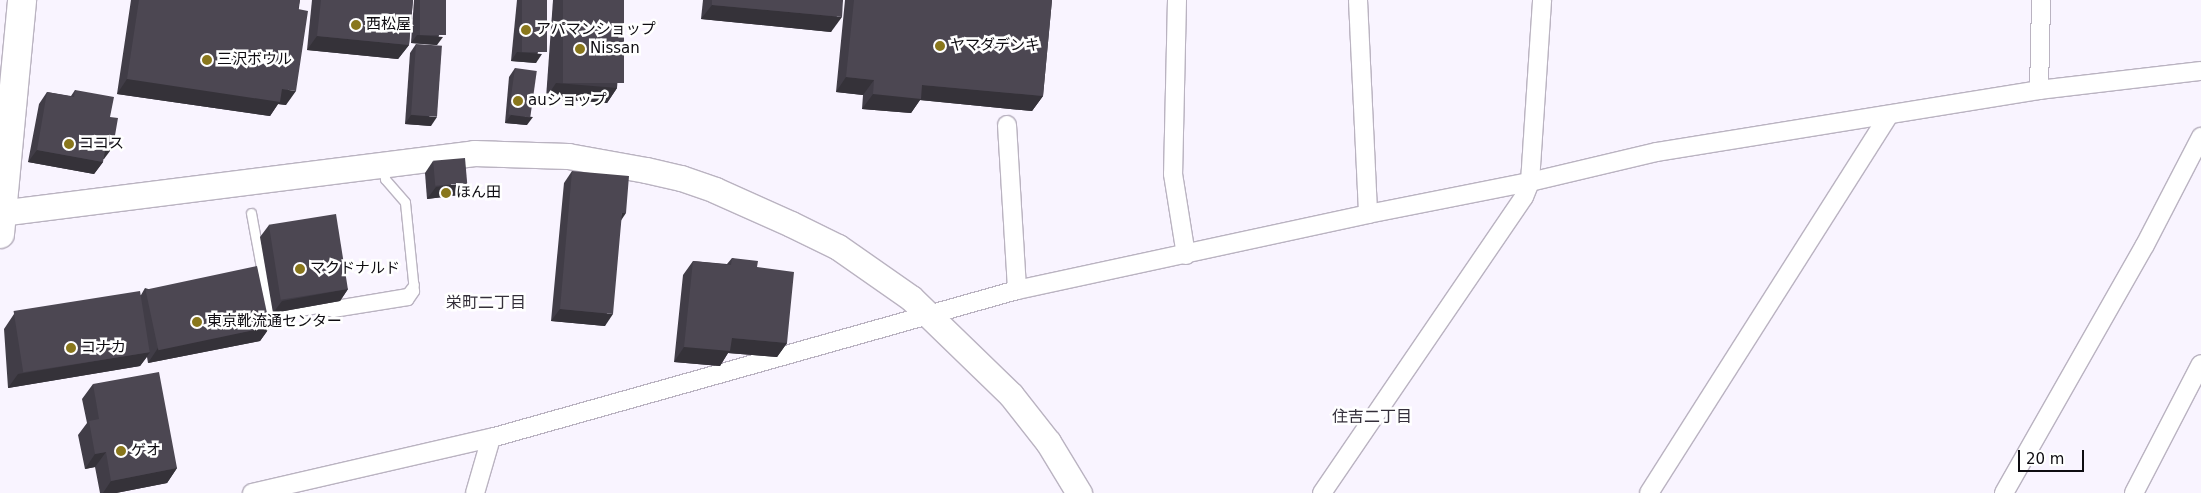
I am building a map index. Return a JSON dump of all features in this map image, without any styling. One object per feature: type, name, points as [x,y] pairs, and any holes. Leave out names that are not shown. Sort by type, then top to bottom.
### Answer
[{"type":"main road","points":[[0,220],[22,0]]},
{"type":"street","points":[[1177,0],[1173,174],[1186,255]]},
{"type":"street","points":[[1358,0],[1368,214]]},
{"type":"street","points":[[1322,493],[1524,197],[1530,182],[1542,0]]},
{"type":"street","points":[[2038,90],[2041,0]]},
{"type":"street","points":[[252,493],[491,438],[1017,290],[1186,255],[1368,214],[1530,182],[1657,152],[1888,116],[2038,90],[2201,71]]},
{"type":"street","points":[[1649,493],[1888,116]]},
{"type":"street","points":[[1007,125],[1017,290]]},
{"type":"street","points":[[2004,493],[2145,245],[2201,137]]},
{"type":"street","points":[[0,220],[384,164],[474,154],[568,156],[681,178],[715,190],[791,224],[844,251],[911,298],[1011,395],[1048,442],[1079,493]]},
{"type":"street","points":[[2134,493],[2201,364]]},
{"type":"street","points":[[474,493],[491,438]]},
{"type":"lane","points":[[251,213],[270,316],[407,293],[414,284],[405,202],[385,180],[384,164]]},
{"type":"building","name":"三沢ボウル","points":[[139,0],[300,0],[298,9],[308,11],[296,91],[282,89],[280,102],[127,79]]},
{"type":"building","name":"西松屋","points":[[321,0],[413,0],[409,45],[317,36]]},
{"type":"building","points":[[420,0],[446,0],[446,35],[420,35]]},
{"type":"building","points":[[522,0],[547,0],[547,52],[522,52]]},
{"type":"building","name":"Nissan","points":[[563,0],[624,0],[624,83],[563,83]]},
{"type":"building","points":[[712,0],[843,0],[842,17],[712,5]]},
{"type":"building","name":"ヤマダデンキ","points":[[854,0],[1052,0],[1043,96],[922,85],[921,99],[873,94],[874,80],[846,77]]},
{"type":"building","points":[[416,44],[442,46],[437,117],[411,115]]},
{"type":"building","name":"auショップ","points":[[515,68],[537,71],[530,118],[508,115]]},
{"type":"building","name":"ココス","points":[[75,90],[114,97],[110,117],[118,118],[113,147],[106,146],[103,162],[37,150],[47,92],[74,97]]},
{"type":"building","points":[[465,158],[467,183],[435,186],[433,161]]},
{"type":"building","points":[[572,171],[629,176],[626,213],[622,213],[613,314],[560,309]]},
{"type":"building","name":"マクドナルド","points":[[336,214],[348,289],[281,300],[269,225]]},
{"type":"building","points":[[732,258],[758,261],[757,267],[794,272],[787,343],[732,338],[730,351],[684,347],[693,261],[731,265]]},
{"type":"building","name":"東京靴流通センター","points":[[257,266],[270,327],[158,350],[145,290]]},
{"type":"building","name":"コナカ","points":[[140,291],[150,352],[23,372],[14,311]]},
{"type":"building","name":"ゲオ","points":[[159,372],[177,468],[111,481],[106,452],[95,454],[89,421],[99,419],[93,384]]},
{"type":"place","name":"西松屋","points":[[356,25]]},
{"type":"place","name":"アパマンショップ","points":[[526,30]]},
{"type":"place","name":"ヤマダデンキ","points":[[940,46]]},
{"type":"place","name":"Nissan","points":[[580,49]]},
{"type":"place","name":"三沢ボウル","points":[[207,60]]},
{"type":"place","name":"auショップ","points":[[518,101]]},
{"type":"place","name":"ココス","points":[[69,144]]},
{"type":"place","name":"ほん田","points":[[446,193]]},
{"type":"place","name":"マクドナルド","points":[[300,269]]},
{"type":"place","name":"東京靴流通センター","points":[[197,322]]},
{"type":"place","name":"コナカ","points":[[71,348]]},
{"type":"place","name":"ゲオ","points":[[121,451]]},
{"type":"district","name":"栄町二丁目","points":[[486,303]]},
{"type":"district","name":"住吉二丁目","points":[[1372,417]]}]
